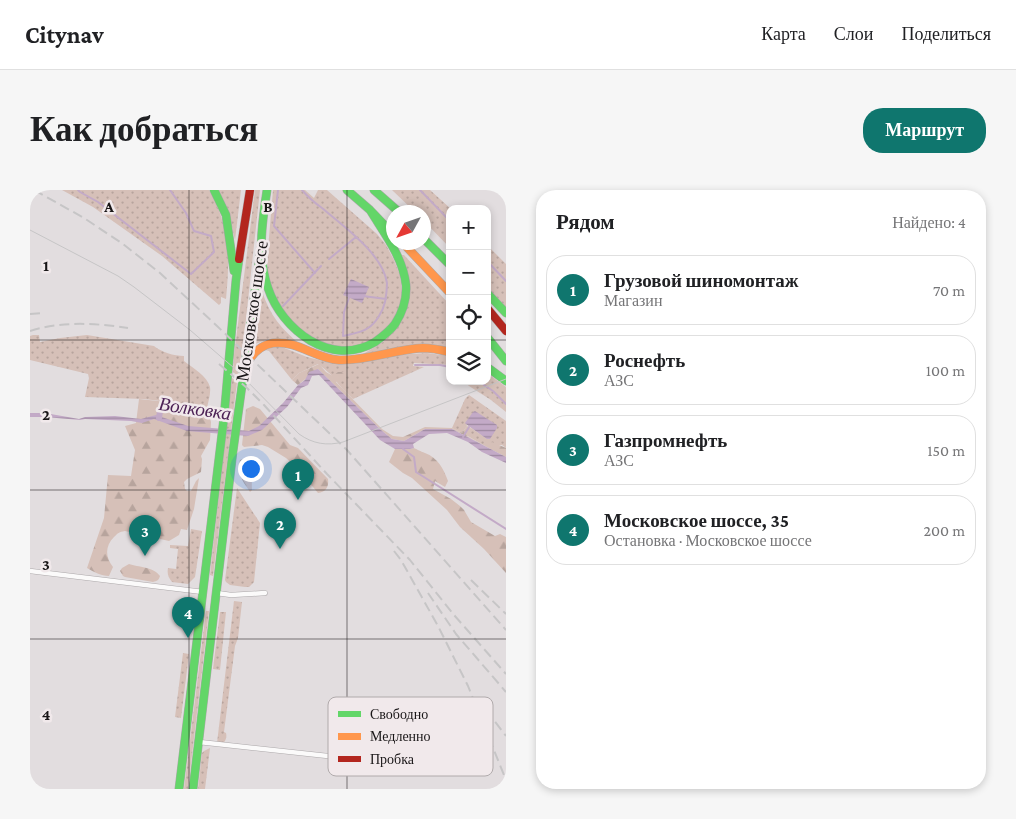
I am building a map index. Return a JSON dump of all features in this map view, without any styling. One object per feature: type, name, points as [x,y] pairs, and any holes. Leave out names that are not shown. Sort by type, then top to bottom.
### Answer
[{"type":"main road","points":[[214,190],[226,215],[236,280]]},
{"type":"main road","name":"Московское шоссе","points":[[179,789],[224,417],[236,280],[250,190]]},
{"type":"main road","name":"Московское шоссе","points":[[194,789],[234,441],[267,190]]},
{"type":"main road","points":[[347,190],[386,226]]},
{"type":"main road","points":[[374,190],[391,205]]},
{"type":"main road","points":[[260,248],[268,288],[273,301],[287,321],[305,337],[325,347],[343,351],[360,348],[376,342],[392,328],[402,312],[405,300],[406,285],[400,261],[370,210]]},
{"type":"main road","points":[[431,245],[446,260]]},
{"type":"main road","points":[[409,250],[446,290]]},
{"type":"main road","points":[[488,295],[506,313]]},
{"type":"main road","points":[[491,313],[506,331]]},
{"type":"main road","points":[[489,340],[506,361]]},
{"type":"main road","points":[[244,370],[253,354],[266,345],[272,344],[287,344],[316,355],[340,360],[420,348],[446,351]]},
{"type":"main road","points":[[491,370],[506,381]]},
{"type":"main road","points":[[203,592],[217,593]]},
{"type":"street","points":[[30,571],[203,592]]},
{"type":"street","points":[[217,593],[231,595],[265,593]]},
{"type":"street","points":[[199,742],[328,756]]},
{"type":"green space","points":[[62,190],[209,190],[216,203],[225,229],[228,256],[226,299],[221,297],[219,305],[162,256],[93,207]]},
{"type":"green space","points":[[218,190],[241,190],[235,240],[230,218]]},
{"type":"green space","points":[[255,190],[260,190],[238,376],[233,372],[234,355]]},
{"type":"green space","points":[[273,190],[305,190],[314,198],[318,190],[327,190],[377,234],[386,245],[386,250],[389,250],[394,260],[400,275],[402,290],[401,302],[392,323],[382,334],[359,346],[334,347],[310,337],[292,322],[279,306],[267,275]]},
{"type":"green space","points":[[392,190],[430,190],[447,205],[446,244],[431,228],[431,205],[408,205]]},
{"type":"green space","points":[[491,249],[506,264],[506,309],[491,294]]},
{"type":"green space","points":[[402,255],[446,301],[446,348],[408,346],[363,354],[383,342],[392,333],[404,314]]},
{"type":"green space","points":[[262,291],[268,307],[277,321],[300,344],[272,339],[253,345]]},
{"type":"green space","points":[[39,335],[40,342],[87,335],[154,346],[168,353],[184,356],[184,361],[206,379],[210,387],[207,408],[187,402],[186,404],[144,399],[85,397],[89,378],[88,374],[30,360],[30,336]]},
{"type":"green space","points":[[282,347],[307,357],[344,364],[393,355],[427,353],[446,355],[446,365],[414,363],[413,366],[424,367],[353,399],[331,374],[318,364],[299,373],[292,380],[269,351],[265,350]]},
{"type":"green space","points":[[319,364],[326,372],[333,376],[338,372],[346,372],[344,379],[336,382],[382,429],[393,436],[403,437],[425,427],[452,428],[462,433],[467,426],[471,428],[467,436],[485,446],[492,442],[506,448],[506,457],[452,429],[425,429],[404,441],[392,439],[318,369],[298,385],[292,380],[299,373]]},
{"type":"green space","points":[[491,376],[506,387],[506,412],[491,400],[469,386],[491,385]]},
{"type":"green space","points":[[232,378],[237,382],[213,576],[210,575]]},
{"type":"green space","points":[[469,395],[506,421],[506,448],[502,445],[485,446],[466,435],[471,428],[487,439],[466,424],[467,426],[462,433],[452,428],[465,399]]},
{"type":"green space","points":[[139,399],[186,404],[187,402],[207,408],[211,422],[210,440],[201,456],[201,472],[184,482],[185,489],[191,491],[199,478],[194,509],[187,530],[181,529],[179,535],[169,541],[125,531],[119,533],[111,540],[107,552],[113,567],[109,576],[103,575],[87,568],[104,518],[108,475],[131,476],[135,450],[125,426],[136,423]]},
{"type":"green space","points":[[253,406],[260,409],[290,445],[298,448],[328,479],[325,490],[318,493],[297,468],[286,458],[268,447],[262,445],[244,447],[242,445],[246,409]]},
{"type":"green space","points":[[414,448],[430,455],[444,472],[448,481],[445,487],[435,481],[433,489],[460,506],[471,522],[495,536],[500,534],[506,537],[506,573],[460,527],[447,510],[412,478],[389,462],[395,449]]},
{"type":"green space","points":[[243,459],[251,469],[252,490],[250,492],[243,481],[239,469],[240,460]]},
{"type":"green space","points":[[237,488],[260,523],[254,582],[249,587],[230,585],[225,580]]},
{"type":"green space","points":[[191,529],[202,531],[195,577],[188,584],[172,582],[168,575],[168,568],[176,569],[178,549],[170,548],[170,545],[188,546]]},
{"type":"green space","points":[[129,564],[154,571],[160,577],[153,582],[125,577],[120,571]]},
{"type":"green space","points":[[234,601],[242,602],[224,732],[226,733],[226,740],[223,744],[217,743]]},
{"type":"green space","points":[[206,611],[209,611],[188,789],[184,789]]},
{"type":"green space","points":[[220,612],[226,612],[220,670],[213,669]]},
{"type":"green space","points":[[183,653],[189,654],[181,718],[175,717]]},
{"type":"green space","points":[[210,748],[205,789],[198,789],[202,753]]},
{"type":"shaded area","points":[[351,279],[369,287],[362,303],[343,295]]},
{"type":"shaded area","points":[[318,369],[392,439],[404,441],[425,429],[452,429],[506,457],[506,463],[447,433],[429,434],[413,444],[414,448],[395,449],[380,440],[319,375],[312,376],[308,385],[301,388],[287,407],[262,430],[248,436],[187,431],[154,419],[142,423],[30,417],[30,413],[45,413],[79,419],[115,416],[141,419],[156,415],[188,426],[249,431],[259,426],[283,403],[298,385],[305,380],[309,372]]},
{"type":"shaded area","points":[[475,411],[497,425],[490,439],[487,439],[465,423]]},
{"type":"waterway","points":[[78,190],[98,202],[191,274],[214,252],[211,236],[194,231],[186,213],[170,190]]},
{"type":"waterway","points":[[278,190],[274,226],[315,273]]},
{"type":"waterway","points":[[302,190],[361,241],[384,272],[387,283],[381,313],[371,326],[365,330],[343,336],[344,312],[350,295]]},
{"type":"waterway","points":[[420,190],[446,217]]},
{"type":"waterway","points":[[329,259],[356,237]]},
{"type":"waterway","points":[[491,265],[506,281]]},
{"type":"waterway","points":[[283,306],[321,266]]},
{"type":"waterway","points":[[363,296],[386,299]]},
{"type":"waterway","points":[[415,365],[446,366]]},
{"type":"waterway","points":[[484,385],[506,404]]},
{"type":"waterway","name":"Волковка","points":[[159,418],[160,411]]},
{"type":"waterway","points":[[463,437],[469,427]]},
{"type":"waterway","points":[[403,449],[414,457],[416,472],[506,529]]},
{"type":"tram line","points":[[30,230],[118,276],[134,287],[190,330],[234,368],[299,434],[315,442],[326,444],[343,442],[506,379]]},
{"type":"railway","points":[[34,190],[84,218],[123,244],[160,273],[217,326],[347,450],[506,630]]},
{"type":"railway","points":[[30,314],[42,313]]},
{"type":"railway","points":[[30,331],[66,324],[128,328]]},
{"type":"railway","points":[[219,364],[264,405],[410,560],[454,615],[506,674]]},
{"type":"railway","points":[[394,551],[438,626],[472,697]]},
{"type":"railway","points":[[471,580],[506,614]]},
{"type":"railway","points":[[428,593],[456,634],[506,692]]},
{"type":"railway","points":[[493,719],[506,736]]},
{"type":"railway","points":[[493,748],[506,780]]},
{"type":"traffic: fast","points":[[214,190],[226,215],[234,271]]},
{"type":"traffic: fast","points":[[267,190],[262,227],[262,264],[268,288],[284,318],[310,340],[326,347],[342,350],[358,349],[375,342],[395,324],[404,306],[406,285],[401,265],[370,210]]},
{"type":"traffic: fast","points":[[347,190],[386,227]]},
{"type":"traffic: fast","points":[[374,190],[391,205]]},
{"type":"traffic: fast","points":[[431,246],[446,261]]},
{"type":"traffic: fast","points":[[193,789],[233,451],[260,255]]},
{"type":"traffic: fast","points":[[179,789],[224,417],[239,259]]},
{"type":"traffic: fast","points":[[489,295],[506,313]]},
{"type":"traffic: fast","points":[[489,340],[506,361]]},
{"type":"traffic: fast","points":[[491,370],[506,381]]},
{"type":"traffic: slow","points":[[410,250],[446,289]]},
{"type":"traffic: slow","points":[[247,364],[257,350],[273,343],[290,344],[331,359],[339,360],[360,359],[402,350],[423,348],[446,351]]},
{"type":"traffic: jam","points":[[239,259],[250,190]]},
{"type":"traffic: jam","points":[[491,313],[506,331]]},
{"type":"place","name":"Грузовой шиномонтаж","points":[[298,500]]},
{"type":"place","name":"Роснефть","points":[[280,549]]},
{"type":"place","name":"Газпромнефть","points":[[145,556]]},
{"type":"place","name":"Московское шоссе, 35","points":[[188,638]]}]
